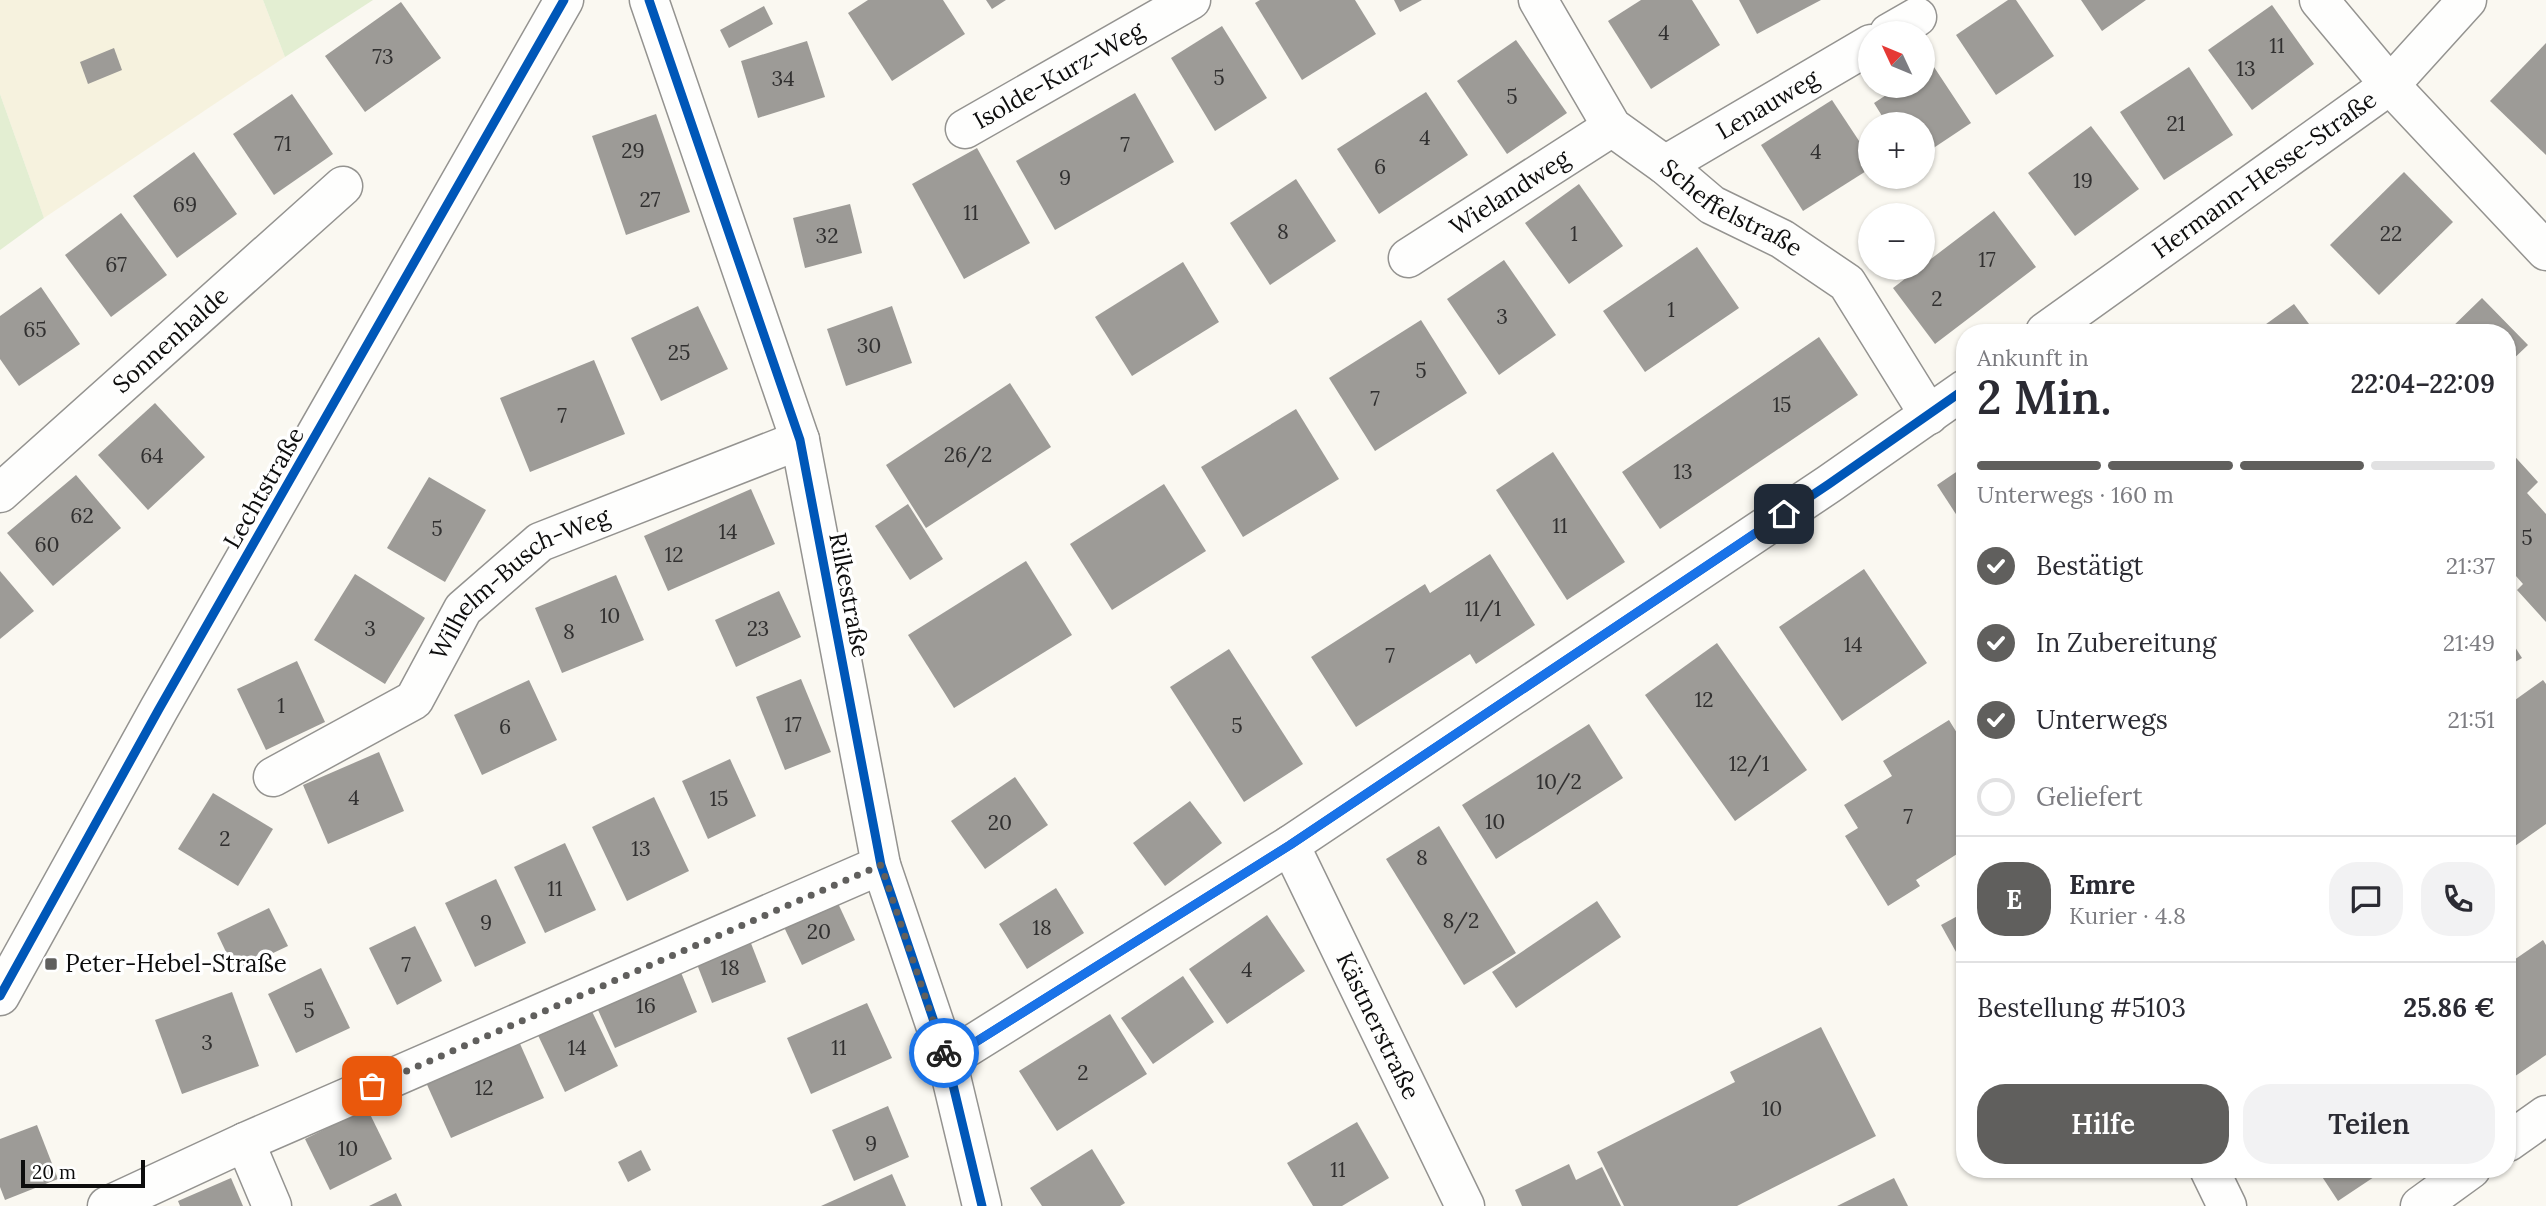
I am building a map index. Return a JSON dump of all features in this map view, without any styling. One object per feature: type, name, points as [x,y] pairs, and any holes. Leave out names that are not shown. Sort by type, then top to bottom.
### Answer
[{"type":"street","name":"Lechtstraße","points":[[0,996],[159,709],[564,0]]},
{"type":"street","name":"Rilkestraße","points":[[649,0],[800,440],[881,865],[947,1060],[982,1206]]},
{"type":"street","name":"Isolde-Kurz-Weg","points":[[965,129],[1191,0]]},
{"type":"street","name":"Scheffelstraße","points":[[1538,0],[1612,127],[1665,165],[1712,205],[1783,239],[1847,283],[1930,415]]},
{"type":"street","points":[[2319,0],[2390,85],[2546,251]]},
{"type":"street","name":"Hermann-Hesse-Straße","points":[[2056,324],[2390,85],[2467,0]]},
{"type":"street","name":"Lenauweg","points":[[1665,165],[1858,52]]},
{"type":"street","name":"Wielandweg","points":[[1408,258],[1612,127]]},
{"type":"street","name":"Sonnenhalde","points":[[0,494],[343,186]]},
{"type":"street","points":[[947,1060],[1290,845],[1956,396]]},
{"type":"street","name":"Wilhelm-Busch-Weg","points":[[273,777],[414,700],[463,610],[540,542],[800,440]]},
{"type":"street","name":"Kästnerstraße","points":[[1290,845],[1465,1206]]},
{"type":"street","points":[[107,1206],[245,1142],[881,865]]},
{"type":"street","points":[[2516,1136],[2546,1115]]},
{"type":"street","points":[[245,1142],[272,1206]]},
{"type":"street","points":[[2213,1178],[2227,1206]]},
{"type":"street","points":[[2420,1206],[2459,1178]]},
{"type":"shaded area","points":[[0,0],[263,0],[285,57],[44,218],[0,94]]},
{"type":"green space","points":[[263,0],[373,0],[285,57]]},
{"type":"green space","points":[[0,94],[44,218],[0,250]]},
{"type":"building","points":[[868,0],[943,0],[965,34],[892,81],[848,13]]},
{"type":"building","points":[[986,0],[1006,0],[992,9]]},
{"type":"building","points":[[1260,0],[1355,0],[1376,34],[1302,80],[1255,3]]},
{"type":"building","points":[[1394,0],[1422,0],[1400,12]]},
{"type":"building","points":[[1641,0],[1692,0],[1720,45],[1651,89],[1608,21]]},
{"type":"building","points":[[1739,0],[1821,0],[1757,34]]},
{"type":"building","points":[[2008,0],[2016,0],[2054,56],[1996,95],[1956,35]]},
{"type":"building","points":[[2081,0],[2146,0],[2102,31]]},
{"type":"building","points":[[401,2],[441,58],[365,112],[325,56]]},
{"type":"building","points":[[2272,5],[2314,64],[2252,110],[2208,50]]},
{"type":"building","points":[[764,6],[773,24],[729,48],[720,30]]},
{"type":"building","points":[[1222,26],[1267,98],[1215,131],[1171,58]]},
{"type":"building","points":[[1516,40],[1567,113],[1507,154],[1457,81]]},
{"type":"building","points":[[807,41],[825,97],[758,118],[741,61]]},
{"type":"building","points":[[2546,43],[2546,155],[2490,101]]},
{"type":"building","points":[[114,48],[122,70],[88,84],[80,62]]},
{"type":"building","points":[[2189,67],[2233,135],[2164,180],[2120,112]]},
{"type":"building","points":[[1936,70],[1971,123],[1935,147],[1935,112],[1880,112],[1874,103],[1882,98],[1936,98]]},
{"type":"building","points":[[1426,92],[1468,155],[1379,214],[1337,149]]},
{"type":"building","points":[[1135,93],[1174,162],[1055,230],[1016,161]]},
{"type":"building","points":[[292,94],[333,154],[274,195],[233,134]]},
{"type":"building","points":[[1832,100],[1858,139],[1858,176],[1803,211],[1761,145]]},
{"type":"building","points":[[656,114],[690,212],[626,235],[592,136]]},
{"type":"building","points":[[2091,126],[2139,189],[2075,236],[2028,173]]},
{"type":"building","points":[[977,148],[1030,243],[964,279],[912,184]]},
{"type":"building","points":[[194,152],[237,214],[177,258],[133,196]]},
{"type":"building","points":[[2404,172],[2453,222],[2379,295],[2330,245]]},
{"type":"building","points":[[1296,179],[1336,241],[1270,285],[1230,223]]},
{"type":"building","points":[[1579,184],[1623,246],[1569,284],[1525,223]]},
{"type":"building","points":[[850,204],[862,253],[805,268],[793,218]]},
{"type":"building","points":[[1994,211],[2036,267],[1961,324],[1956,324],[1956,328],[1935,344],[1893,288],[1903,280],[1935,280],[1935,256]]},
{"type":"building","points":[[121,213],[167,275],[111,317],[65,255]]},
{"type":"building","points":[[1697,247],[1739,308],[1645,372],[1603,311]]},
{"type":"building","points":[[1504,260],[1556,335],[1499,375],[1447,299]]},
{"type":"building","points":[[1183,262],[1219,322],[1132,376],[1095,317]]},
{"type":"building","points":[[41,287],[80,344],[19,386],[0,359],[0,316]]},
{"type":"building","points":[[2482,298],[2507,324],[2455,324]]},
{"type":"building","points":[[2294,304],[2309,324],[2266,324]]},
{"type":"building","points":[[698,306],[728,369],[661,401],[631,338]]},
{"type":"building","points":[[892,306],[912,363],[846,386],[827,329]]},
{"type":"building","points":[[1421,320],[1467,393],[1375,451],[1329,378]]},
{"type":"building","points":[[2516,333],[2528,345],[2516,356]]},
{"type":"building","points":[[1819,337],[1858,395],[1660,529],[1622,472]]},
{"type":"building","points":[[594,360],[625,434],[530,472],[500,398]]},
{"type":"building","points":[[1010,383],[1051,447],[926,528],[886,465]]},
{"type":"building","points":[[155,403],[205,457],[148,510],[98,455]]},
{"type":"building","points":[[1296,409],[1339,479],[1243,537],[1201,467]]},
{"type":"building","points":[[1553,452],[1625,562],[1567,600],[1496,490]]},
{"type":"building","points":[[2516,458],[2538,482],[2527,493],[2546,514],[2546,622],[2517,590],[2523,584],[2516,576]]},
{"type":"building","points":[[1956,472],[1956,514],[1937,485]]},
{"type":"building","points":[[76,475],[121,528],[53,586],[7,533]]},
{"type":"building","points":[[429,477],[486,510],[445,582],[387,548]]},
{"type":"building","points":[[1164,484],[1206,551],[1112,610],[1070,544]]},
{"type":"building","points":[[751,489],[775,544],[668,591],[644,536]]},
{"type":"building","points":[[908,504],[943,559],[910,580],[875,526]]},
{"type":"building","points":[[1490,554],[1535,625],[1476,664],[1470,654],[1356,727],[1311,657],[1425,584],[1430,593]]},
{"type":"building","points":[[1026,561],[1072,635],[954,708],[908,635]]},
{"type":"building","points":[[1864,569],[1927,663],[1842,721],[1779,627]]},
{"type":"building","points":[[0,571],[34,611],[0,639]]},
{"type":"building","points":[[355,574],[425,618],[385,684],[314,640]]},
{"type":"building","points":[[616,575],[644,640],[562,673],[535,608]]},
{"type":"building","points":[[779,591],[801,637],[736,667],[715,620]]},
{"type":"building","points":[[1717,643],[1807,770],[1735,821],[1645,695]]},
{"type":"building","points":[[1229,649],[1303,764],[1244,802],[1170,687]]},
{"type":"building","points":[[2516,649],[2522,658],[2516,661]]},
{"type":"building","points":[[297,661],[325,722],[266,750],[237,689]]},
{"type":"building","points":[[801,679],[831,752],[785,770],[756,697]]},
{"type":"building","points":[[529,680],[557,740],[482,775],[454,715]]},
{"type":"building","points":[[2543,680],[2546,684],[2546,824],[2516,845],[2516,699]]},
{"type":"building","points":[[1949,720],[1956,731],[1956,855],[1916,880],[1920,886],[1888,906],[1845,836],[1858,828],[1844,805],[1892,776],[1883,761]]},
{"type":"building","points":[[1589,724],[1623,778],[1496,859],[1462,805]]},
{"type":"building","points":[[379,752],[404,811],[328,844],[303,785]]},
{"type":"building","points":[[730,759],[756,816],[708,839],[682,781]]},
{"type":"building","points":[[1015,777],[1048,825],[985,869],[951,821]]},
{"type":"building","points":[[213,793],[273,829],[238,886],[178,849]]},
{"type":"building","points":[[654,797],[689,871],[627,901],[592,827]]},
{"type":"building","points":[[1190,801],[1222,843],[1165,886],[1133,843]]},
{"type":"building","points":[[1439,826],[1516,953],[1464,985],[1386,859]]},
{"type":"building","points":[[565,843],[596,910],[545,933],[514,867]]},
{"type":"building","points":[[496,879],[526,943],[475,967],[445,903]]},
{"type":"building","points":[[1056,888],[1084,933],[1027,969],[999,924]]},
{"type":"building","points":[[836,899],[855,940],[802,965],[783,925]]},
{"type":"building","points":[[1597,901],[1621,937],[1516,1008],[1492,972]]},
{"type":"building","points":[[269,908],[288,946],[235,971],[217,933]]},
{"type":"building","points":[[1267,915],[1305,971],[1227,1024],[1189,969]]},
{"type":"building","points":[[1956,917],[1956,952],[1941,925]]},
{"type":"building","points":[[415,926],[442,981],[397,1005],[369,948]]},
{"type":"building","points":[[747,933],[766,982],[712,1003],[693,954]]},
{"type":"building","points":[[2543,940],[2546,945],[2546,1055],[2516,1076],[2516,959]]},
{"type":"building","points":[[678,965],[697,1012],[615,1048],[594,1001]]},
{"type":"building","points":[[321,968],[350,1028],[296,1053],[268,994]]},
{"type":"building","points":[[1183,976],[1214,1022],[1153,1064],[1121,1018]]},
{"type":"building","points":[[232,992],[259,1066],[182,1094],[155,1020]]},
{"type":"building","points":[[588,1003],[618,1066],[565,1092],[535,1029]]},
{"type":"building","points":[[867,1003],[892,1058],[811,1094],[787,1038]]},
{"type":"building","points":[[1110,1014],[1147,1074],[1057,1131],[1019,1071]]},
{"type":"building","points":[[1821,1027],[1876,1136],[1737,1206],[1624,1206],[1597,1152],[1735,1082],[1730,1072]]},
{"type":"building","points":[[517,1037],[544,1098],[451,1138],[424,1078]]},
{"type":"building","points":[[888,1106],[909,1157],[854,1181],[832,1130]]},
{"type":"building","points":[[367,1108],[392,1159],[330,1190],[305,1139]]},
{"type":"building","points":[[1357,1122],[1389,1178],[1342,1206],[1313,1206],[1287,1163]]},
{"type":"building","points":[[37,1125],[58,1179],[5,1200],[0,1187],[0,1139]]},
{"type":"building","points":[[1092,1149],[1125,1203],[1120,1206],[1042,1206],[1030,1188]]},
{"type":"building","points":[[641,1150],[651,1170],[628,1182],[618,1162]]},
{"type":"building","points":[[1569,1164],[1576,1180],[1602,1167],[1621,1206],[1522,1206],[1515,1190]]},
{"type":"building","points":[[892,1174],[906,1206],[821,1206]]},
{"type":"building","points":[[231,1178],[243,1206],[180,1206],[178,1201]]},
{"type":"building","points":[[1894,1178],[1908,1206],[1837,1206]]},
{"type":"building","points":[[2323,1178],[2372,1178],[2338,1201]]},
{"type":"building","points":[[396,1193],[402,1206],[369,1206]]},
{"type":"cycle path","points":[[0,996],[159,709],[564,0]]},
{"type":"cycle path","points":[[649,0],[800,440],[881,865],[947,1060],[982,1206]]},
{"type":"cycle path","points":[[947,1060],[1290,845],[1829,484],[1956,395]]},
{"type":"way so far","points":[[372,1086],[881,865],[944,1053]]},
{"type":"place","name":"Peter-Hebel-Straße","points":[[51,964]]},
{"type":"route","points":[[944,1053],[947,1060],[1290,845],[1784,514]]}]
